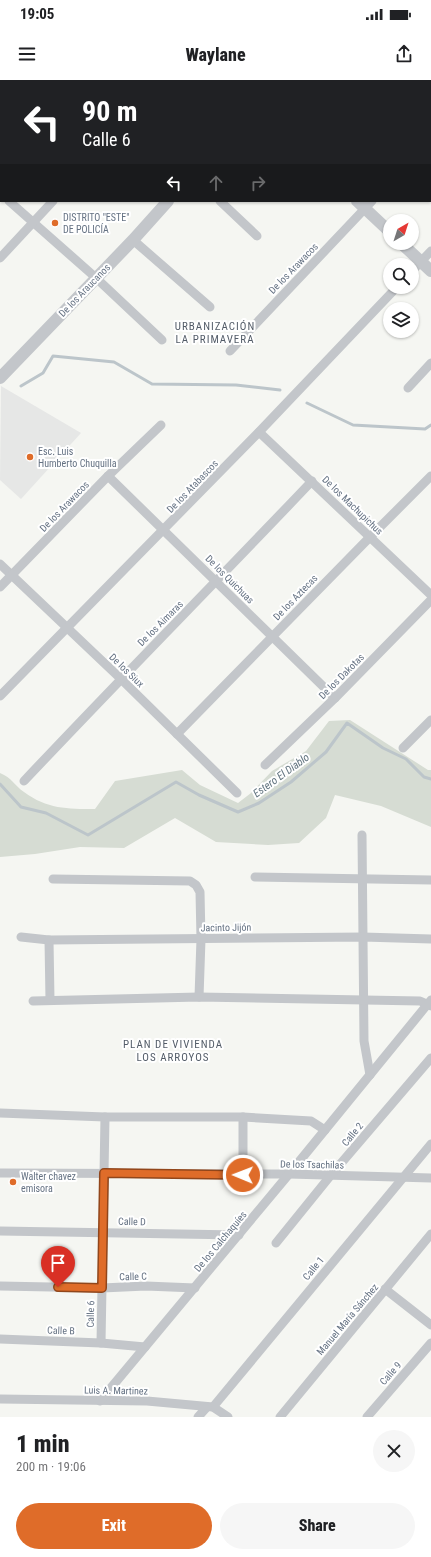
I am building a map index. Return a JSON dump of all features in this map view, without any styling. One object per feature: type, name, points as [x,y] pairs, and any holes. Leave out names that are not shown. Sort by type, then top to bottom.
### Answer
[{"type":"street","points":[[10,202],[95,277],[162,340]]},
{"type":"street","points":[[0,258],[52,202]]},
{"type":"street","name":"De los Araucanos","points":[[0,378],[95,277],[133,240],[167,202]]},
{"type":"street","points":[[221,202],[257,236]]},
{"type":"street","points":[[365,204],[383,224]]},
{"type":"street","name":"De los Arawacos","points":[[230,351],[365,204]]},
{"type":"street","points":[[133,240],[210,307]]},
{"type":"street","points":[[409,250],[431,271]]},
{"type":"street","points":[[421,262],[431,251]]},
{"type":"street","name":"De los Atabascos","points":[[0,696],[164,530],[390,294]]},
{"type":"street","points":[[408,388],[431,363]]},
{"type":"street","name":"De los Arawacos","points":[[0,587],[108,476],[161,425]]},
{"type":"street","name":"De los Machupichus","points":[[259,432],[431,595]]},
{"type":"street","name":"De los Quichuas","points":[[108,476],[335,698]]},
{"type":"street","name":"De los Aztecas","points":[[177,734],[431,476]]},
{"type":"street","name":"De los Aimaras","points":[[24,781],[120,678],[217,581],[312,481]]},
{"type":"street","name":"De los Siux","points":[[0,564],[120,678],[237,793]]},
{"type":"street","name":"De los Dakotas","points":[[265,765],[335,698],[431,600]]},
{"type":"street","points":[[403,748],[431,720]]},
{"type":"street","points":[[362,835],[364,1041],[370,1075]]},
{"type":"street","points":[[255,877],[431,880]]},
{"type":"street","points":[[54,879],[190,882],[196,885],[200,892],[201,939],[199,997]]},
{"type":"street","name":"Jacinto Jijón","points":[[21,938],[49,940],[363,937],[431,939]]},
{"type":"street","points":[[49,940],[50,1000]]},
{"type":"street","points":[[33,1001],[199,997],[420,1001],[430,1004]]},
{"type":"street","name":"De los Calchaquíes","points":[[100,1401],[430,1004]]},
{"type":"street","name":"Calle 2","points":[[276,1243],[431,1058]]},
{"type":"street","points":[[0,1112],[104,1117],[243,1117],[311,1121],[325,1130]]},
{"type":"street","name":"Calle 6","points":[[101,1343],[104,1117]]},
{"type":"street","points":[[243,1117],[243,1175]]},
{"type":"street","name":"Calle 1","points":[[198,1417],[210,1407],[431,1144]]},
{"type":"street","name":"De los Tsachilas","points":[[0,1173],[289,1174],[431,1178]]},
{"type":"street","name":"Calle D","points":[[0,1230],[239,1235]]},
{"type":"street","name":"Manuel María Sánchez","points":[[280,1417],[431,1234]]},
{"type":"street","name":"Calle C","points":[[0,1286],[102,1288],[146,1286],[195,1288]]},
{"type":"street","points":[[385,1290],[431,1325]]},
{"type":"street","name":"Calle B","points":[[0,1339],[101,1343],[144,1347]]},
{"type":"street","name":"Calle 9","points":[[366,1417],[431,1343]]},
{"type":"street","name":"Luis A. Martinez","points":[[0,1399],[147,1401],[210,1407],[228,1417]]},
{"type":"shaded area","name":"Esc. Luis Humberto Chuquilla","points":[[1,386],[81,433],[21,499],[0,480]]},
{"type":"shaded area","points":[[350,720],[428,770],[431,770],[431,827],[381,806],[335,795],[326,818],[299,843],[268,845],[216,842],[175,818],[124,848],[80,847],[35,854],[0,857],[0,773],[33,798],[58,807],[95,809],[115,781],[182,770],[200,785],[238,803],[251,793],[272,771],[306,751],[329,721]]},
{"type":"waterway","points":[[21,386],[43,373],[53,356],[114,362],[152,384],[236,385],[280,390]]},
{"type":"waterway","points":[[307,403],[353,425],[425,429],[431,425]]},
{"type":"waterway","name":"Estero El Diablo","points":[[0,784],[21,807],[46,813],[88,835],[176,782],[199,795],[238,812],[259,803],[291,782],[326,752],[347,723],[383,748],[406,759],[424,777],[431,779]]},
{"type":"place","name":"DISTRITO \"ESTE\" DE POLICÍA","points":[[55,223]]},
{"type":"place","name":"Esc. Luis Humberto Chuquilla","points":[[30,457]]},
{"type":"place","name":"Walter chavez emisora","points":[[13,1182]]},
{"type":"district","name":"URBANIZACIÓN LA PRIMAVERA","points":[[215,332]]},
{"type":"district","name":"PLAN DE VIVIENDA LOS ARROYOS","points":[[173,1050]]},
{"type":"route","points":[[58,1287],[102,1288],[104,1173],[243,1175]]}]
